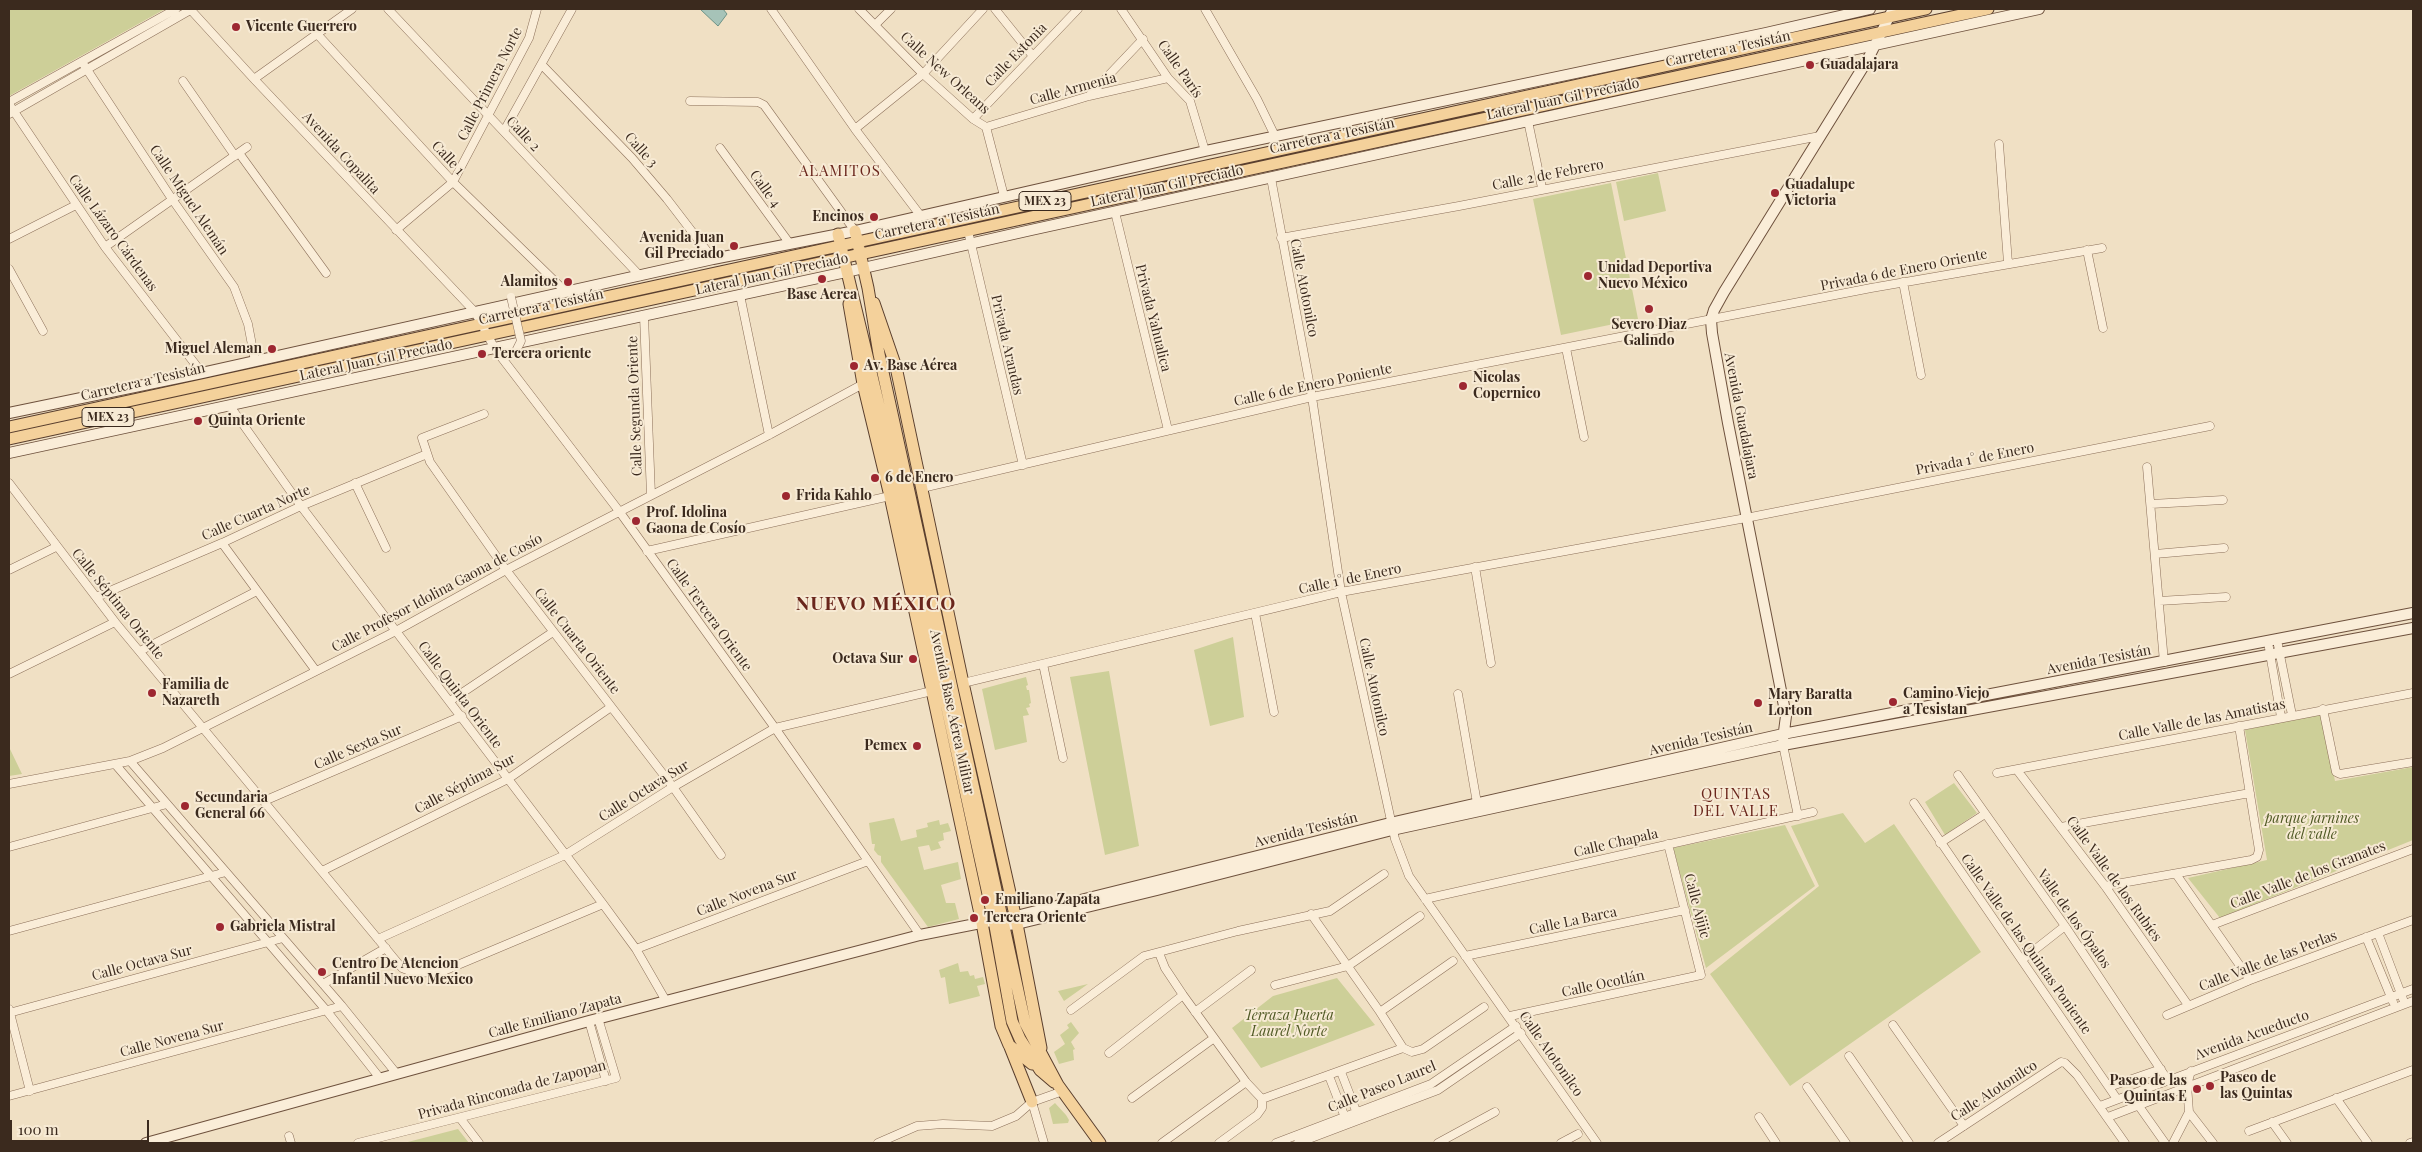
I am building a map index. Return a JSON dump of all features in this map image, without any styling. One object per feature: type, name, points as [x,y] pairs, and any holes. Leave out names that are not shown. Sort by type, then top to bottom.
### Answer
[{"type":"main road","name":"Carretera a Tesistán","points":[[9,439],[484,330],[856,236],[1897,12],[1926,9]]},
{"type":"main road","name":"Carretera a Tesistán","points":[[9,427],[843,258],[1988,9]]},
{"type":"main road","name":"Avenida Base Aérea Militar","points":[[856,236],[868,288],[879,354],[990,924],[1001,1026],[1009,1045],[1060,1088]]},
{"type":"main road","name":"Avenida Base Aérea Militar","points":[[839,240],[890,452],[1012,1020],[1020,1039],[1040,1070]]},
{"type":"main road","name":"Avenida Base Aérea Militar","points":[[849,287],[848,309],[863,384],[890,496],[932,691],[990,924],[1025,1023],[1060,1088],[1100,1143]]},
{"type":"main road","name":"Avenida Base Aérea Militar","points":[[868,288],[880,315],[896,367],[963,683],[1017,920],[1042,1054]]},
{"type":"main road","points":[[1009,1045],[1032,1102]]},
{"type":"street","points":[[9,103],[176,9]]},
{"type":"street","points":[[11,113],[191,9]]},
{"type":"street","name":"Avenida Copalita","points":[[191,9],[254,79],[475,312]]},
{"type":"street","points":[[254,79],[352,9]]},
{"type":"street","name":"Calle 2","points":[[388,9],[640,276]]},
{"type":"street","name":"Calle Primera Norte","points":[[396,230],[453,182],[529,38],[537,9]]},
{"type":"street","points":[[504,131],[542,66],[572,9]]},
{"type":"street","points":[[771,9],[854,129],[920,215]]},
{"type":"street","name":"Calle New Orleans","points":[[859,9],[923,74],[973,119],[986,127],[1004,196]]},
{"type":"street","points":[[875,25],[891,9]]},
{"type":"street","points":[[854,129],[923,74],[983,9]]},
{"type":"street","points":[[994,9],[1032,55]]},
{"type":"street","name":"Calle Estonia","points":[[973,119],[1032,55],[1078,9]]},
{"type":"street","name":"Calle París","points":[[1121,9],[1168,78],[1190,101],[1205,151]]},
{"type":"street","points":[[1205,9],[1257,99],[1275,136]]},
{"type":"street","name":"Lateral Juan Gil Preciado","points":[[856,236],[920,215],[1205,151],[1766,33],[1870,9]]},
{"type":"street","name":"Lateral Juan Gil Preciado","points":[[9,453],[495,349],[2039,9]]},
{"type":"street","points":[[1711,320],[1724,292],[1868,59],[1881,43],[1897,12]]},
{"type":"street","name":"Calle 1","points":[[318,35],[453,182],[566,292]]},
{"type":"street","points":[[1088,96],[1143,39]]},
{"type":"street","name":"Calle Miguel Alemán","points":[[82,62],[172,200],[234,287],[248,324],[255,361]]},
{"type":"street","name":"Calle 3","points":[[542,66],[632,158],[668,199],[713,259]]},
{"type":"street","name":"Calle Armenia","points":[[986,127],[1088,96],[1168,78]]},
{"type":"street","points":[[184,81],[326,273]]},
{"type":"street","points":[[690,101],[758,102],[764,105],[856,236]]},
{"type":"street","name":"Calle Lázaro Cárdenas","points":[[9,103],[11,113],[105,246],[202,373]]},
{"type":"street","points":[[1528,121],[1542,188]]},
{"type":"street","name":"Calle 2 de Febrero","points":[[1282,238],[1459,206],[1542,188],[1820,136]]},
{"type":"street","points":[[1999,144],[2008,263]]},
{"type":"street","points":[[1356,146],[1358,158]]},
{"type":"street","points":[[105,246],[247,147]]},
{"type":"street","name":"Calle 4","points":[[720,148],[790,244]]},
{"type":"street","name":"Calle Atotonilco","points":[[1271,178],[1312,396],[1342,592],[1391,827],[1405,868],[1425,899],[1522,1033],[1597,1143]]},
{"type":"street","points":[[9,240],[76,205]]},
{"type":"street","name":"Privada Yahualica","points":[[1115,212],[1168,430]]},
{"type":"street","name":"Privada Arandas","points":[[968,231],[1023,465]]},
{"type":"street","name":"Lateral Juan Gil Preciado","points":[[9,413],[202,373],[713,259],[790,244],[839,240]]},
{"type":"street","name":"Privada 6 de Enero Oriente","points":[[1711,320],[1903,282],[2102,248]]},
{"type":"street","points":[[2087,250],[2104,328]]},
{"type":"street","points":[[9,269],[43,331]]},
{"type":"street","points":[[1903,282],[1921,375]]},
{"type":"street","points":[[740,295],[769,434]]},
{"type":"street","points":[[511,297],[521,341],[516,351]]},
{"type":"street","name":"Calle Tercera Oriente","points":[[475,312],[495,349],[619,511],[775,728],[920,935]]},
{"type":"street","name":"Calle Segunda Oriente","points":[[644,316],[651,495]]},
{"type":"street","name":"Calle 6 de Enero Poniente","points":[[922,488],[1312,396],[1711,320]]},
{"type":"street","name":"Avenida Guadalajara","points":[[1711,320],[1746,518],[1786,716],[1783,740],[1798,816]]},
{"type":"street","points":[[1566,348],[1584,437]]},
{"type":"street","name":"Calle Profesor Idolina Gaona de Cosío","points":[[9,784],[130,761],[163,748],[396,631],[506,570],[863,384]]},
{"type":"street","name":"Calle Quinta Oriente","points":[[230,406],[301,506],[603,904],[636,950],[666,1001]]},
{"type":"street","name":"Calle Cuarta Oriente","points":[[484,414],[422,438],[430,462],[506,570],[673,787],[721,855]]},
{"type":"street","name":"Privada 1° de Enero","points":[[1746,518],[2210,426]]},
{"type":"street","name":"Calle Cuarta Norte","points":[[96,597],[222,543],[301,506],[427,454]]},
{"type":"street","points":[[2147,467],[2164,662]]},
{"type":"street","name":"Calle Séptima Oriente","points":[[9,483],[56,547],[116,622],[402,968],[415,973],[441,972],[603,904]]},
{"type":"street","points":[[356,483],[386,548]]},
{"type":"street","points":[[647,551],[890,496]]},
{"type":"street","points":[[2150,504],[2223,500]]},
{"type":"street","name":"Calle 1° de Enero","points":[[963,683],[1342,592],[1746,518]]},
{"type":"street","points":[[222,543],[256,592],[316,670]]},
{"type":"street","points":[[9,570],[56,547]]},
{"type":"street","points":[[2155,554],[2224,548]]},
{"type":"street","points":[[1475,568],[1492,663]]},
{"type":"street","points":[[140,651],[256,592]]},
{"type":"street","points":[[2159,601],[2226,597]]},
{"type":"street","name":"Avenida Tesistán","points":[[1391,827],[1477,803],[2413,612]]},
{"type":"street","points":[[1255,613],[1274,712]]},
{"type":"street","points":[[9,674],[116,622]]},
{"type":"street","name":"Avenida Tesistán","points":[[990,924],[1017,920],[1391,827],[1783,740],[2413,628]]},
{"type":"street","points":[[450,701],[554,632]]},
{"type":"street","points":[[2273,641],[2280,717]]},
{"type":"street","points":[[2275,653],[2292,715]]},
{"type":"street","points":[[1044,664],[1063,758]]},
{"type":"street","name":"Calle Octava Sur","points":[[378,939],[565,855],[673,787],[775,728],[932,691]]},
{"type":"street","name":"Calle Valle de las Amatistas","points":[[1997,773],[2280,717],[2413,693]]},
{"type":"street","points":[[1458,694],[1477,803]]},
{"type":"street","name":"Calle Séptima Sur","points":[[322,871],[508,779],[611,707]]},
{"type":"street","points":[[2323,709],[2336,772],[2340,774],[2413,762]]},
{"type":"street","name":"Calle Sexta Sur","points":[[264,801],[462,716]]},
{"type":"street","points":[[2105,886],[2251,860],[2257,857],[2259,850],[2239,726]]},
{"type":"street","points":[[130,761],[342,1006],[396,1073]]},
{"type":"street","points":[[115,764],[326,1010],[379,1077]]},
{"type":"street","name":"Calle Valle de los Rubíes","points":[[2017,770],[2105,886],[2188,1005]]},
{"type":"street","name":"Valle de los Ópalos","points":[[1958,775],[2065,926],[2167,1079]]},
{"type":"street","points":[[2061,827],[2250,794]]},
{"type":"street","name":"Calle Valle de las Quintas Poniente","points":[[1914,803],[1940,843],[2023,959],[2117,1099]]},
{"type":"street","points":[[9,847],[167,804]]},
{"type":"street","name":"Calle Chapala","points":[[1425,899],[1813,812]]},
{"type":"street","points":[[1940,843],[1985,814]]},
{"type":"street","name":"Calle Ajijic","points":[[1668,844],[1701,975]]},
{"type":"street","name":"Calle Valle de los Granates","points":[[2212,924],[2413,849]]},
{"type":"street","name":"Calle Novena Sur","points":[[636,950],[868,861]]},
{"type":"street","points":[[9,932],[226,872]]},
{"type":"street","points":[[1071,1010],[1144,956],[1238,931],[1330,911],[1384,874]]},
{"type":"street","points":[[2176,874],[2250,980]]},
{"type":"street","name":"Calle La Barca","points":[[1466,956],[1685,910]]},
{"type":"street","points":[[1311,914],[1403,1048],[1412,1052],[1423,1049],[1484,1007]]},
{"type":"street","points":[[1275,985],[1348,966],[1420,916]]},
{"type":"street","name":"Calle Valle de las Perlas","points":[[2168,1014],[2250,980],[2413,920]]},
{"type":"street","name":"Calle Emiliano Zapata","points":[[146,1143],[379,1077],[920,935],[990,924]]},
{"type":"street","points":[[2023,959],[2065,926]]},
{"type":"street","points":[[2378,932],[2401,994],[2409,1002]]},
{"type":"street","points":[[2366,937],[2395,1008]]},
{"type":"street","name":"Calle Octava Sur","points":[[9,1011],[283,938]]},
{"type":"street","points":[[323,984],[386,948]]},
{"type":"street","points":[[1160,953],[1165,968],[1182,995],[1246,1082],[1262,1099],[1262,1108],[1257,1115],[1218,1143]]},
{"type":"street","points":[[1380,1012],[1453,962]]},
{"type":"street","points":[[1195,1012],[1251,970]]},
{"type":"street","name":"Calle Ocotlán","points":[[1510,1016],[1701,975]]},
{"type":"street","name":"Avenida Acueducto","points":[[2100,1106],[2167,1079],[2413,989]]},
{"type":"street","points":[[1109,1053],[1182,995]]},
{"type":"street","name":"Avenida Acueducto","points":[[2108,1117],[2187,1085],[2409,1002]]},
{"type":"street","name":"Calle Novena Sur","points":[[9,1096],[342,1006]]},
{"type":"street","points":[[9,1011],[30,1091]]},
{"type":"street","points":[[594,1020],[606,1081]]},
{"type":"street","name":"Privada Rinconada de Zapopan","points":[[358,1143],[616,1078],[594,1020]]},
{"type":"street","points":[[1893,1025],[1964,1126]]},
{"type":"street","name":"Calle Paseo Laurel","points":[[1358,1116],[1431,1084],[1516,1026]]},
{"type":"street","name":"Calle Paseo Laurel","points":[[1276,1143],[1305,1131],[1346,1120],[1438,1090],[1522,1033]]},
{"type":"street","points":[[1132,1098],[1214,1038]]},
{"type":"street","points":[[1262,1099],[1403,1048]]},
{"type":"street","points":[[1849,1056],[1909,1143]]},
{"type":"street","name":"Calle Atotonilco","points":[[1938,1143],[2064,1062],[2100,1106]]},
{"type":"street","points":[[2109,1087],[2161,1069]]},
{"type":"street","points":[[2248,1131],[2413,1070]]},
{"type":"street","points":[[2173,1143],[2189,1112],[2187,1085],[2191,1071]]},
{"type":"street","points":[[1341,1072],[1358,1116]]},
{"type":"street","points":[[1329,1076],[1346,1120]]},
{"type":"street","points":[[1162,1143],[1246,1082]]},
{"type":"street","points":[[1807,1087],[1846,1143]]},
{"type":"street","points":[[878,1143],[917,1126],[943,1124],[992,1126],[1016,1116],[1032,1102],[1060,1088]]},
{"type":"street","points":[[2130,1094],[2165,1143]]},
{"type":"street","points":[[2336,1098],[2368,1143]]},
{"type":"street","points":[[1032,1102],[1044,1143]]},
{"type":"street","points":[[2100,1106],[2125,1143]]},
{"type":"street","points":[[1438,1143],[1495,1112]]},
{"type":"street","points":[[2189,1112],[2213,1143]]},
{"type":"street","points":[[1759,1117],[1776,1143]]},
{"type":"street","points":[[460,1118],[479,1143]]},
{"type":"street","name":"Calle Paseo Laurel","points":[[1298,1143],[1310,1141],[1346,1120]]},
{"type":"street","points":[[2272,1122],[2287,1143]]},
{"type":"street","points":[[1305,1131],[1310,1141]]},
{"type":"street","points":[[1560,1143],[1578,1134]]},
{"type":"street","points":[[1294,1135],[1298,1143]]},
{"type":"green space","points":[[9,9],[165,9],[9,96]]},
{"type":"green space","points":[[1658,173],[1666,211],[1624,221],[1616,182]]},
{"type":"green space","name":"Unidad Deportiva Nuevo México","points":[[1611,183],[1638,319],[1561,335],[1533,199]]},
{"type":"green space","points":[[1233,637],[1244,717],[1210,726],[1194,650]]},
{"type":"green space","points":[[1109,671],[1139,846],[1105,855],[1070,677]]},
{"type":"green space","points":[[1026,677],[1028,685],[1026,686],[1027,690],[1029,690],[1031,703],[1029,704],[1030,707],[1026,708],[1029,715],[1023,716],[1027,742],[995,750],[982,689]]},
{"type":"green space","name":"parque jarnines del valle","points":[[2321,712],[2335,781],[2413,767],[2413,840],[2220,918],[2188,878],[2267,860],[2245,730]]},
{"type":"green space","points":[[9,747],[22,774],[9,776]]},
{"type":"green space","points":[[1954,783],[1977,813],[1945,835],[1925,802]]},
{"type":"green space","points":[[1843,813],[1865,843],[1894,824],[1981,952],[1790,1086],[1710,974],[1819,886],[1791,826]]},
{"type":"green space","points":[[894,818],[901,841],[917,837],[916,830],[928,827],[927,823],[939,820],[940,825],[948,823],[951,831],[943,833],[944,840],[938,842],[941,848],[931,851],[929,845],[918,847],[924,870],[958,862],[961,879],[941,885],[946,903],[955,903],[959,919],[928,927],[881,862],[881,856],[874,850],[875,844],[872,844],[869,823]]},
{"type":"green space","points":[[1785,825],[1815,886],[1706,968],[1673,848]]},
{"type":"green space","points":[[958,963],[960,972],[968,971],[970,976],[974,975],[975,979],[983,977],[985,984],[977,986],[980,996],[949,1004],[945,977],[941,978],[939,970]]},
{"type":"green space","name":"Terraza Puerta Laurel Norte","points":[[1337,978],[1375,1025],[1261,1068],[1232,1028],[1273,996]]},
{"type":"green space","points":[[1088,984],[1064,1001],[1058,991]]},
{"type":"green space","points":[[1071,1022],[1079,1033],[1071,1042],[1075,1049],[1073,1050],[1074,1060],[1059,1064],[1054,1052],[1065,1044],[1060,1035],[1069,1028],[1067,1025]]},
{"type":"green space","points":[[1055,1103],[1066,1115],[1069,1120],[1068,1123],[1053,1124],[1049,1108]]},
{"type":"green space","points":[[458,1129],[469,1143],[404,1143]]},
{"type":"shaded area","points":[[700,9],[723,9],[727,14],[718,26]]},
{"type":"place","name":"Vicente Guerrero","points":[[236,27]]},
{"type":"place","name":"Guadalajara","points":[[1810,65]]},
{"type":"place","name":"Guadalupe Victoria","points":[[1775,193]]},
{"type":"place","name":"Encinos","points":[[874,217]]},
{"type":"place","name":"Avenida Juan Gil Preciado","points":[[734,246]]},
{"type":"place","name":"Unidad Deportiva Nuevo México","points":[[1588,276]]},
{"type":"place","name":"Base Aerea","points":[[822,279]]},
{"type":"place","name":"Alamitos","points":[[568,282]]},
{"type":"place","name":"Severo Diaz Galindo","points":[[1649,309]]},
{"type":"place","name":"Miguel Aleman","points":[[272,349]]},
{"type":"place","name":"Tercera oriente","points":[[482,354]]},
{"type":"place","name":"Av. Base Aérea","points":[[854,366]]},
{"type":"place","name":"Nicolas Copernico","points":[[1463,386]]},
{"type":"place","name":"Quinta Oriente","points":[[198,421]]},
{"type":"place","name":"6 de Enero","points":[[875,478]]},
{"type":"place","name":"Frida Kahlo","points":[[786,496]]},
{"type":"place","name":"Prof. Idolina Gaona de Cosío","points":[[636,521]]},
{"type":"place","name":"Octava Sur","points":[[913,659]]},
{"type":"place","name":"Familia de Nazareth","points":[[152,693]]},
{"type":"place","name":"Camino Viejo a Tesistan","points":[[1893,702]]},
{"type":"place","name":"Mary Baratta Lorton","points":[[1758,703]]},
{"type":"place","name":"Pemex","points":[[917,746]]},
{"type":"place","name":"Secundaria General 66","points":[[185,806]]},
{"type":"place","name":"Emiliano Zapata","points":[[985,900]]},
{"type":"place","name":"Tercera Oriente","points":[[974,918]]},
{"type":"place","name":"Gabriela Mistral","points":[[220,927]]},
{"type":"place","name":"Centro De Atencion Infantil Nuevo Mexico","points":[[322,972]]},
{"type":"place","name":"Paseo de las Quintas","points":[[2210,1086]]},
{"type":"place","name":"Paseo de las Quintas E","points":[[2197,1089]]},
{"type":"district","name":"ALAMITOS","points":[[840,171]]},
{"type":"district","name":"NUEVO MÉXICO","points":[[876,604]]},
{"type":"district","name":"QUINTAS DEL VALLE","points":[[1736,802]]}]
